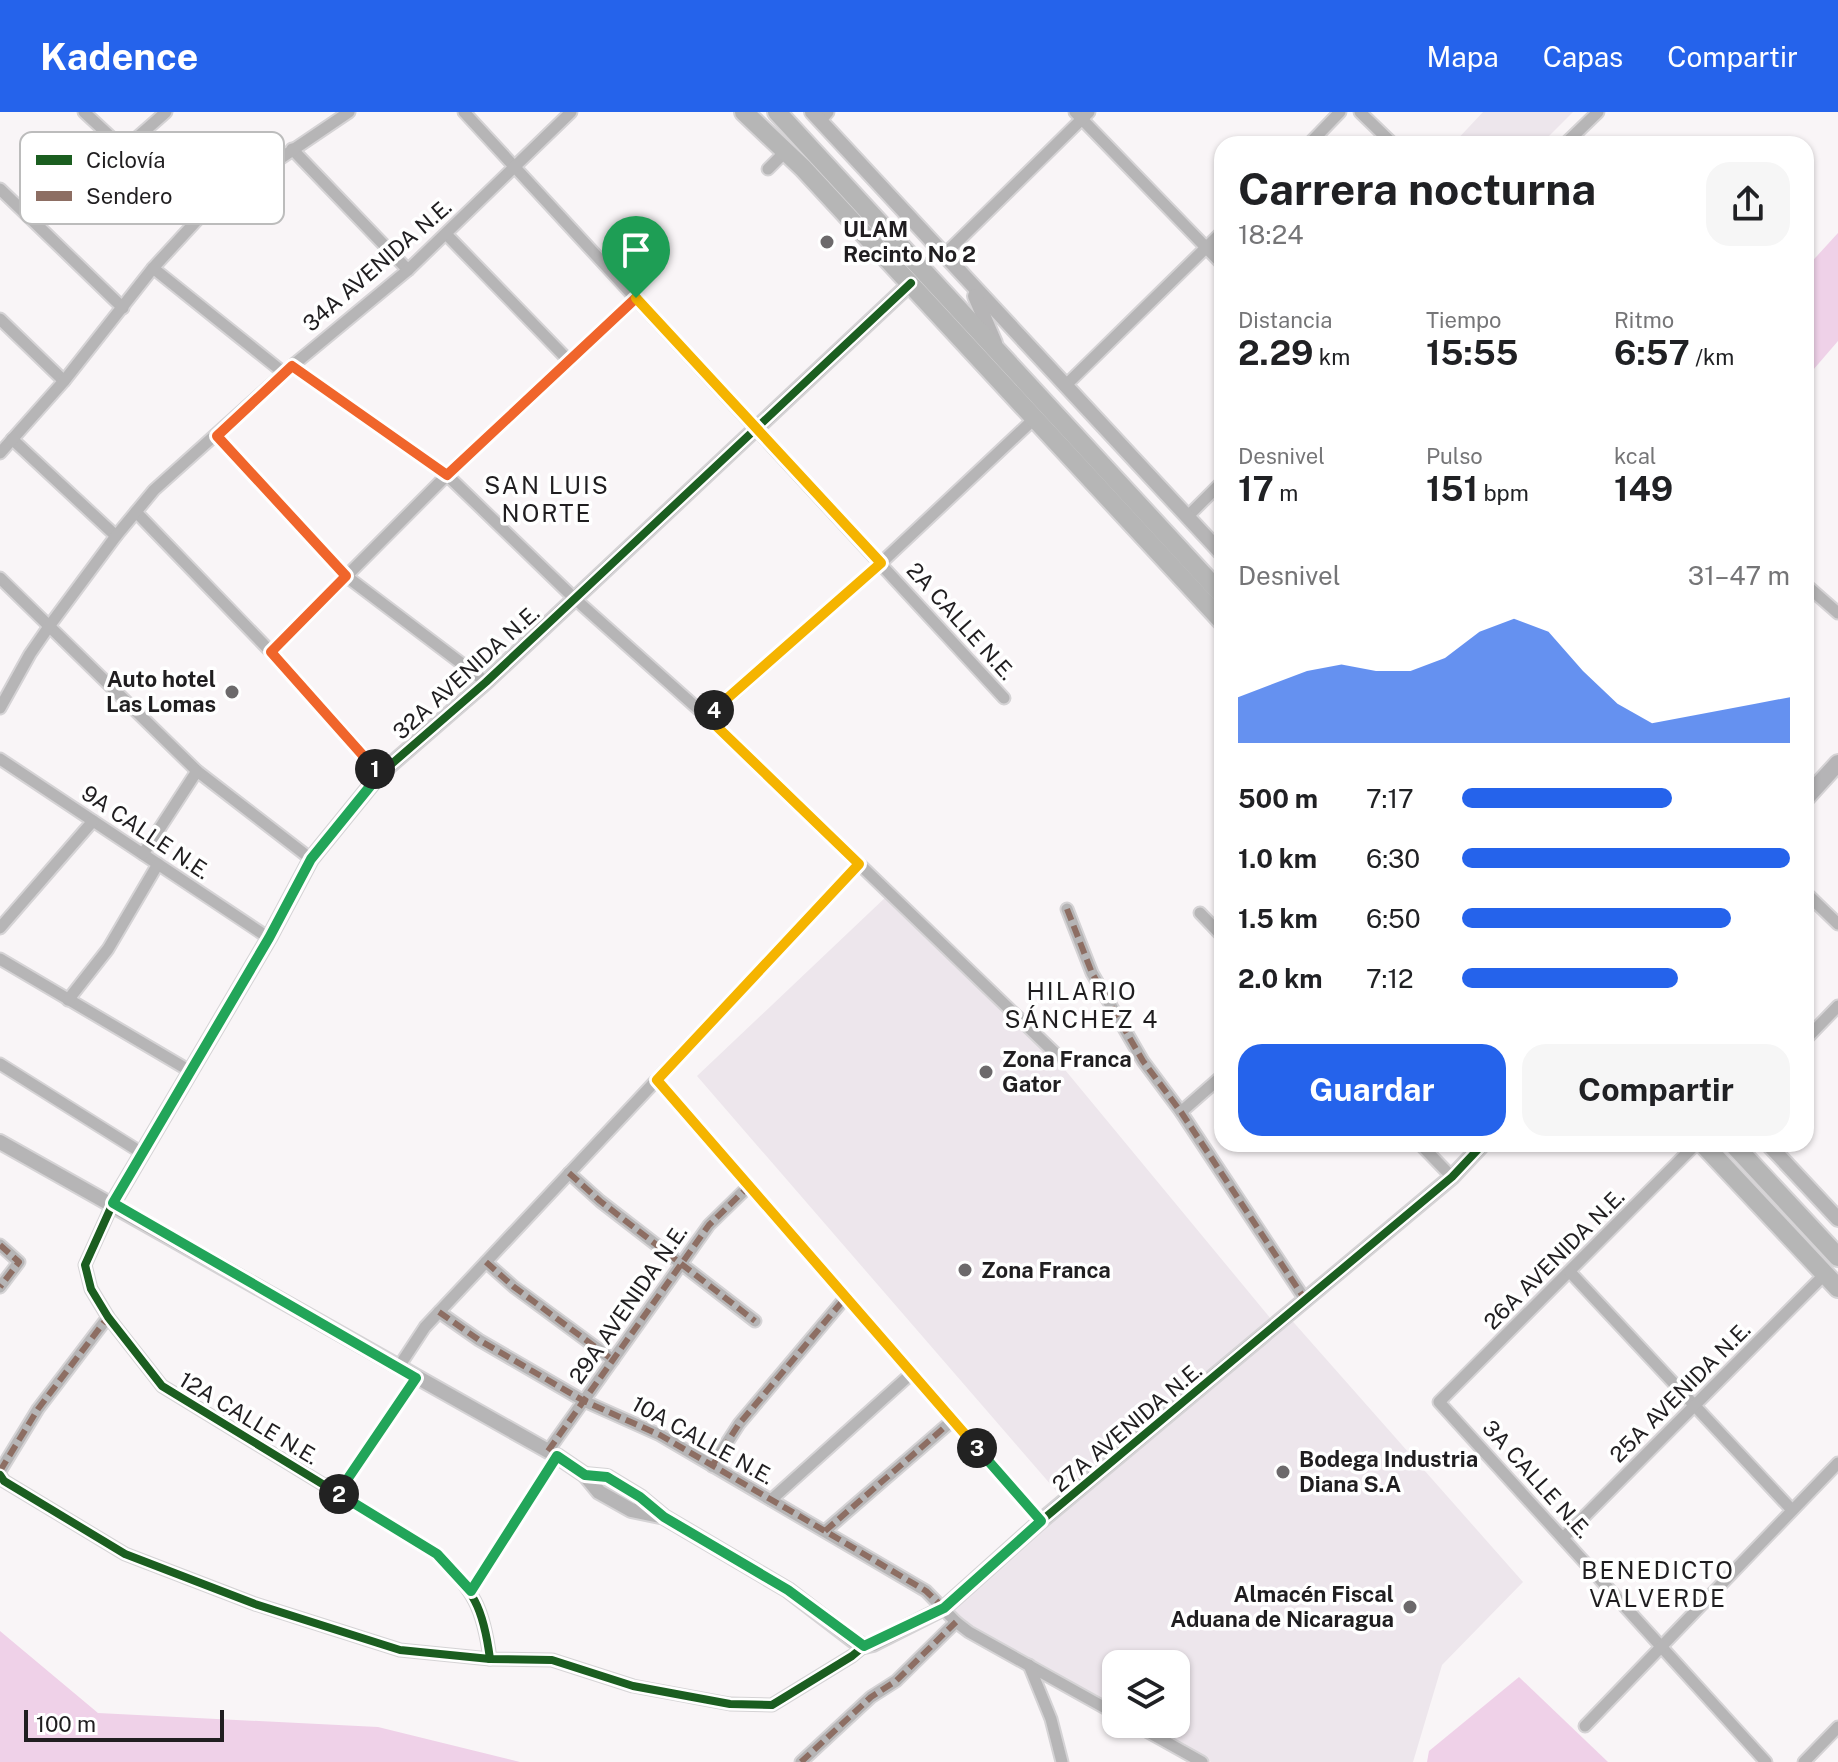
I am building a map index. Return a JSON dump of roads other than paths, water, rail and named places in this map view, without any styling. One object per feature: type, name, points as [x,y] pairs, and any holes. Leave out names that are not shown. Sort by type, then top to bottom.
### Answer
[{"type":"highway","points":[[744,112],[786,151],[911,283],[1214,612]]},
{"type":"highway","points":[[777,112],[1214,586]]},
{"type":"highway","points":[[1711,1152],[1832,1281]]},
{"type":"highway","points":[[1740,1152],[1838,1257]]},
{"type":"main road","points":[[1814,789],[1838,763]]},
{"type":"street","points":[[84,112],[106,132]]},
{"type":"street","points":[[143,132],[166,112]]},
{"type":"street","points":[[284,155],[349,112]]},
{"type":"street","name":"2A CALLE N.E.","points":[[464,112],[1004,698]]},
{"type":"street","name":"34A AVENIDA N.E.","points":[[0,708],[50,625],[154,490],[288,369],[408,270],[571,112]]},
{"type":"street","points":[[731,112],[786,151],[768,169]]},
{"type":"street","points":[[1317,136],[1340,112]]},
{"type":"street","points":[[1360,112],[1385,136]]},
{"type":"street","points":[[1573,136],[1598,112]]},
{"type":"street","points":[[820,115],[943,256],[1214,546]]},
{"type":"street","points":[[943,256],[1082,115],[1214,256]]},
{"type":"street","points":[[292,149],[408,270]]},
{"type":"street","points":[[0,189],[20,208]]},
{"type":"street","points":[[36,224],[123,308]]},
{"type":"street","points":[[0,453],[64,381],[153,268],[193,224]]},
{"type":"street","points":[[446,234],[569,361]]},
{"type":"street","points":[[1065,386],[1214,240]]},
{"type":"street","points":[[153,268],[288,369],[447,475],[574,598],[707,717],[1058,1056]]},
{"type":"street","name":"32A AVENIDA N.E.","points":[[113,1203],[269,938],[311,859],[380,774],[486,682],[911,283]]},
{"type":"street","points":[[971,286],[1000,355]]},
{"type":"street","points":[[271,652],[447,475],[636,298]]},
{"type":"street","points":[[0,319],[64,381]]},
{"type":"street","points":[[707,717],[881,563],[1034,419]]},
{"type":"street","points":[[217,436],[346,576],[486,682]]},
{"type":"street","points":[[12,439],[116,536]]},
{"type":"street","points":[[1187,517],[1214,490]]},
{"type":"street","points":[[136,512],[271,652],[380,774]]},
{"type":"street","points":[[0,578],[197,771],[311,859]]},
{"type":"street","points":[[1814,592],[1838,613]]},
{"type":"street","name":"9A CALLE N.E.","points":[[0,759],[269,938]]},
{"type":"street","points":[[143,854],[197,771]]},
{"type":"street","points":[[0,928],[93,821]]},
{"type":"street","points":[[68,1000],[108,949],[158,864]]},
{"type":"street","points":[[398,1368],[425,1327],[859,864]]},
{"type":"street","points":[[1814,901],[1838,924]]},
{"type":"street","points":[[1067,909],[1092,973],[1143,1061],[1181,1112],[1306,1301]]},
{"type":"street","points":[[1200,913],[1214,928]]},
{"type":"street","points":[[0,959],[190,1071]]},
{"type":"street","points":[[1814,1031],[1838,1006]]},
{"type":"street","points":[[0,1064],[142,1153]]},
{"type":"street","points":[[657,1080],[1041,1521]]},
{"type":"street","points":[[1181,1112],[1214,1083]]},
{"type":"street","points":[[0,1142],[113,1203],[585,1475],[607,1477],[640,1497],[664,1517],[788,1590],[864,1646]]},
{"type":"street","points":[[1428,1152],[1452,1177]]},
{"type":"street","name":"27A AVENIDA N.E.","points":[[0,1473],[4,1481],[125,1554],[255,1604],[400,1650],[490,1659],[552,1660],[633,1686],[730,1704],[772,1705],[864,1646],[944,1608],[1041,1521],[1452,1177],[1475,1152]]},
{"type":"street","name":"26A AVENIDA N.E.","points":[[1439,1402],[1688,1152]]},
{"type":"street","points":[[1775,1152],[1838,1219]]},
{"type":"street","points":[[569,1173],[600,1201],[755,1321]]},
{"type":"street","name":"29A AVENIDA N.E.","points":[[471,1591],[584,1401],[709,1225],[749,1186]]},
{"type":"street","name":"12A CALLE N.E.","points":[[113,1203],[85,1265],[91,1289],[108,1317],[162,1386],[437,1554],[471,1591],[486,1625],[490,1659]]},
{"type":"street","points":[[0,1245],[19,1262],[0,1287]]},
{"type":"street","points":[[486,1262],[514,1287],[613,1360]]},
{"type":"street","points":[[1570,1272],[1792,1510]]},
{"type":"street","name":"25A AVENIDA N.E.","points":[[1563,1538],[1696,1406],[1832,1281]]},
{"type":"street","points":[[712,1466],[739,1424],[846,1297]]},
{"type":"street","name":"10A CALLE N.E.","points":[[439,1312],[479,1340],[584,1401],[660,1435],[926,1591],[956,1622],[1102,1706]]},
{"type":"street","points":[[0,1473],[38,1409],[108,1317]]},
{"type":"street","points":[[771,1500],[912,1373]]},
{"type":"street","points":[[338,1493],[416,1378]]},
{"type":"street","name":"3A CALLE N.E.","points":[[1439,1402],[1766,1762]]},
{"type":"street","points":[[825,1531],[953,1420]]},
{"type":"street","points":[[1585,1726],[1838,1463]]},
{"type":"street","points":[[801,1762],[871,1697],[896,1681],[956,1622]]},
{"type":"street","points":[[1029,1665],[1051,1719],[1062,1762]]},
{"type":"street","points":[[1804,1762],[1838,1727]]},
{"type":"street","points":[[1159,1738],[1202,1762]]},
{"type":"place","name":"ULAM Recinto No 2","points":[[827,242]]},
{"type":"place","name":"Auto hotel Las Lomas","points":[[232,692]]},
{"type":"place","name":"Zona Franca Gator","points":[[986,1072]]},
{"type":"place","name":"Zona Franca","points":[[965,1270]]},
{"type":"place","name":"Bodega Industria Diana S.A","points":[[1283,1472]]},
{"type":"place","name":"Almacén Fiscal Aduana de Nicaragua","points":[[1410,1607]]},
{"type":"district","name":"SAN LUIS NORTE","points":[[547,499]]},
{"type":"district","name":"HILARIO SÁNCHEZ 4","points":[[1082,1005]]},
{"type":"district","name":"BENEDICTO VALVERDE","points":[[1658,1584]]}]
